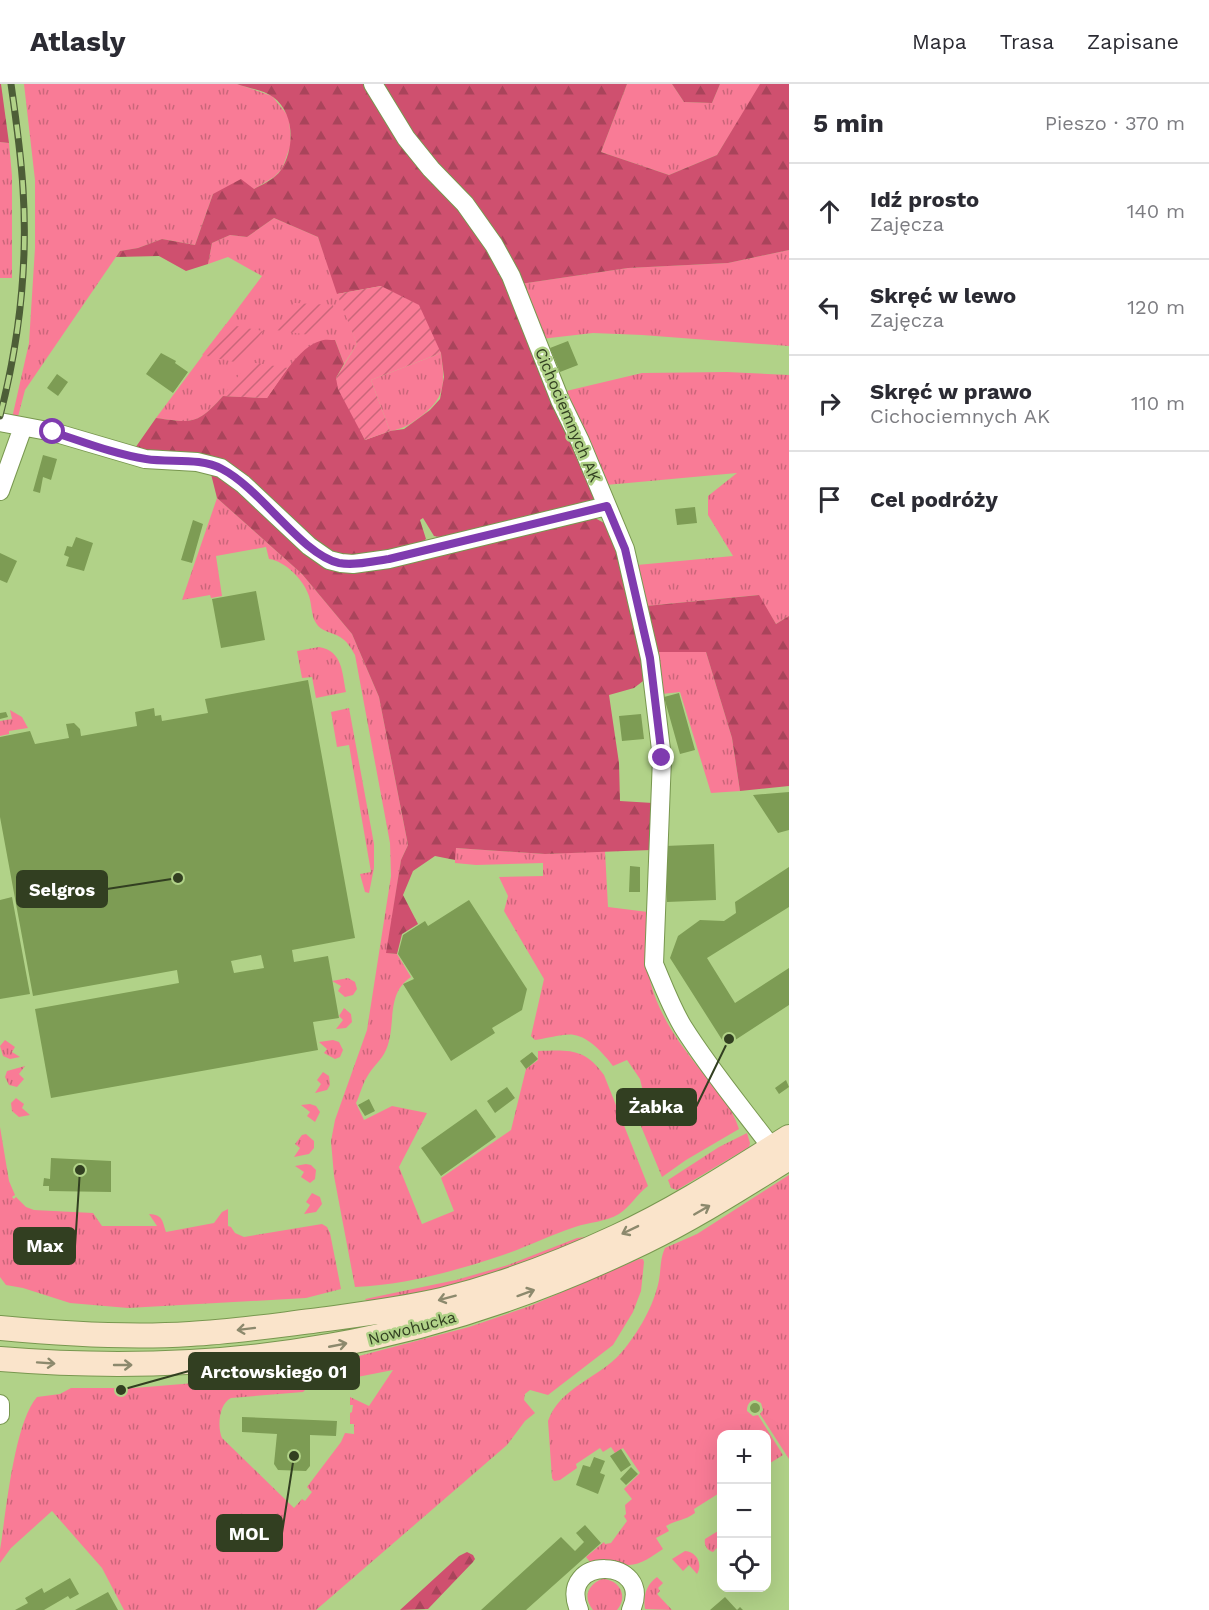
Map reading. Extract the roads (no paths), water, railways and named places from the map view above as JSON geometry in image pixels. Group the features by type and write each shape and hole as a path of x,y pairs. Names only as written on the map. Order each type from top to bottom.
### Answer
{"main road":[{"name":"Nowohucka","path":"0,1328 73,1334 189,1334 324,1319 441,1300 525,1274 614,1238 783,1147"},
{"name":"Nowohucka","path":"0,1359 117,1365 220,1361 323,1348 436,1323 528,1293 637,1246 710,1206 783,1147"}],"street":[{"name":"Cichociemnych AK","path":"372,84 406,138 431,169 465,204 511,276 560,400 580,441 625,549 650,658 662,758 654,964 666,995 706,1062 783,1147"},
{"path":"0,422 53,432 145,459 197,462 221,468 252,491 319,554 340,563 353,564 389,559 607,506"},
{"path":"0,491 23,427"},
{"path":"0,1404 0,1415"},
{"path":"563,1610 577,1601 579,1583 585,1575 603,1568 613,1569 628,1580 634,1597 633,1609"}],"railway":[{"path":"0,416 17,332 24,247 22,176 11,84"}],"place":[{"name":"Selgros","path":"178,878"},
{"name":"Żabka","path":"729,1039"},
{"name":"Max","path":"80,1170"},
{"name":"Arctowskiego 01","path":"121,1390"},
{"name":"MOL","path":"294,1456"}]}
